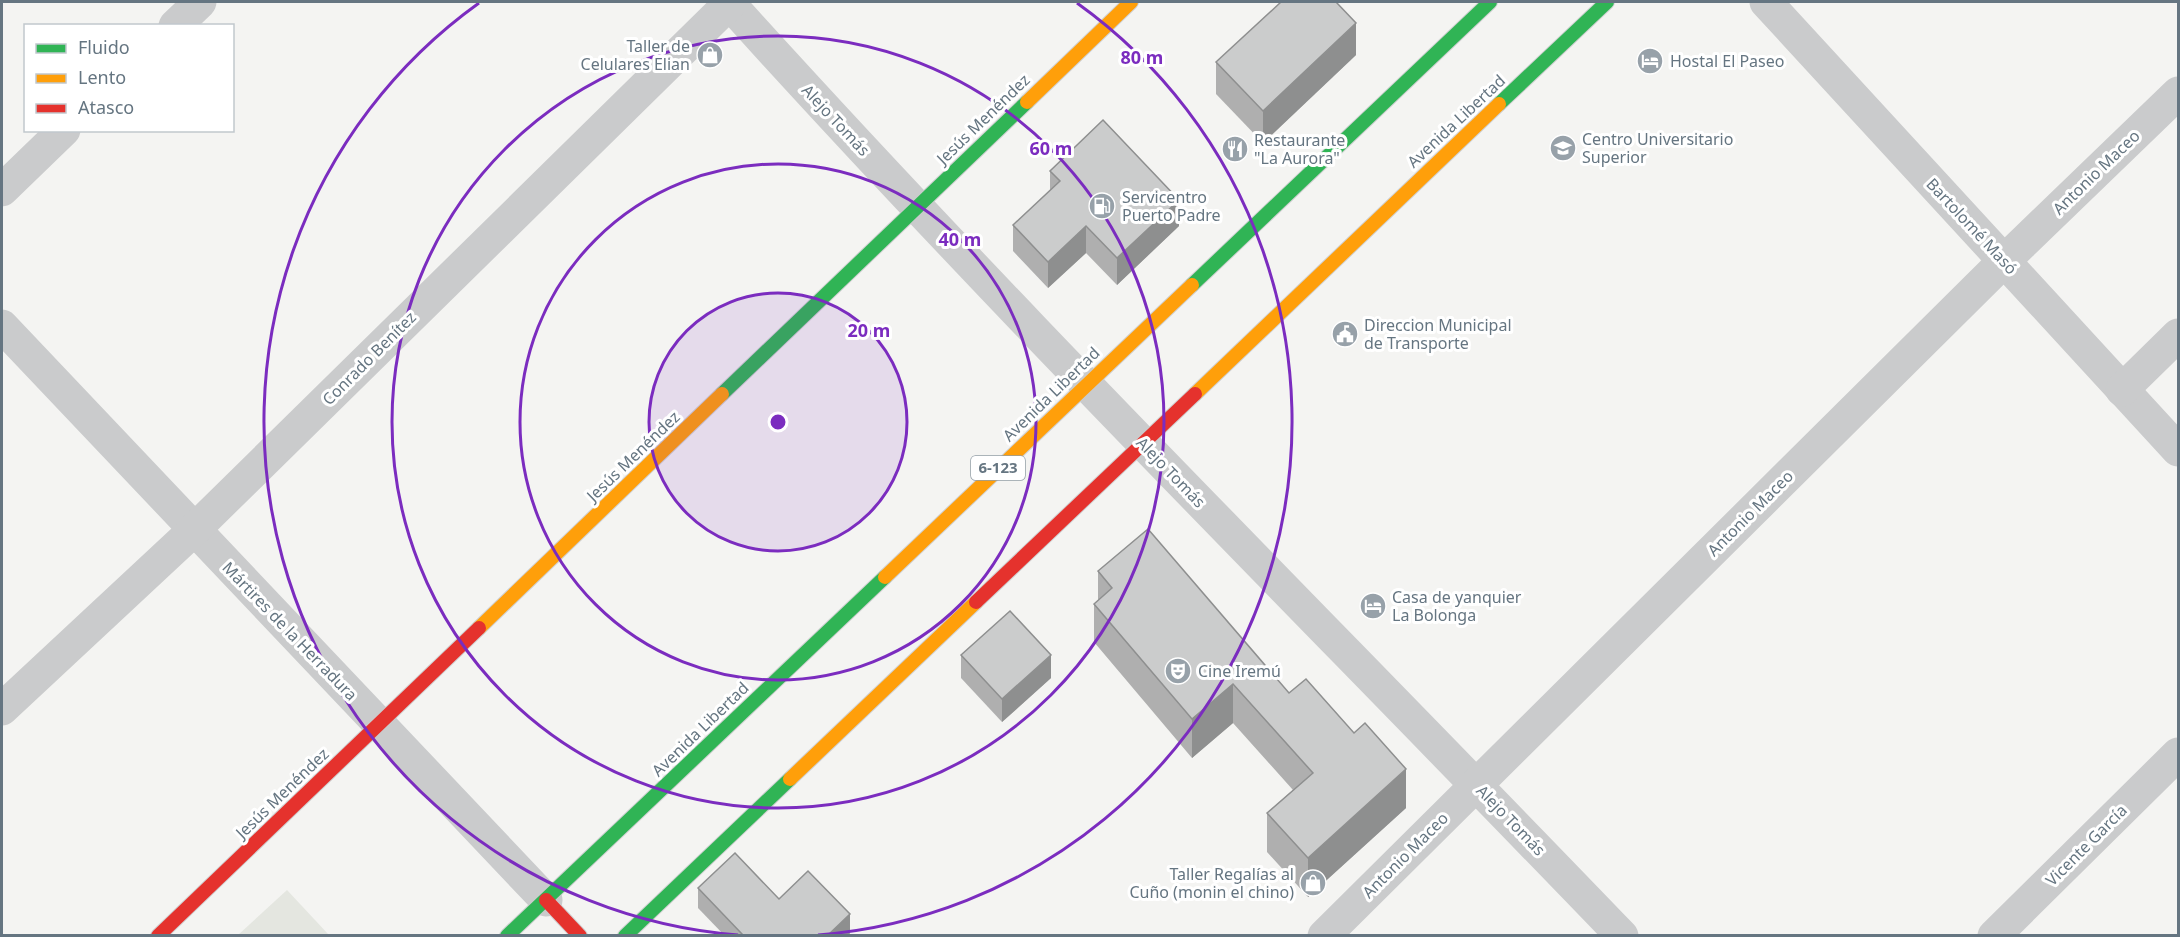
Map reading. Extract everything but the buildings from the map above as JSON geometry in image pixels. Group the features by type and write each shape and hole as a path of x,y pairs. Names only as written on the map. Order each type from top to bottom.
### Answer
{"main road":[{"name":"Jesús Menéndez","path":"158,936 1131,2"},
{"name":"Avenida Libertad","path":"507,936 1085,384 1490,2"},
{"name":"Avenida Libertad","path":"624,936 1141,442 1607,2"},
{"name":"Mártires de la Herradura","path":"546,900 580,936"}],"street":[{"path":"177,24 200,2"},
{"name":"Alejo Tomás","path":"729,2 916,206 1085,384 1622,936"},
{"name":"Conrado Benítez","path":"2,709 194,531 729,2"},
{"name":"Bartolomé Masó","path":"1766,2 2178,450"},
{"name":"Antonio Maceo","path":"1324,936 2004,261 2178,93"},
{"path":"2,190 62,132"},
{"name":"Mártires de la Herradura","path":"2,326 546,900"},
{"path":"2122,390 2178,335"},
{"name":"Vicente García","path":"1994,936 2178,754"}],"shaded area":[{"path":"287,890 329,935 238,935"}],"traffic: fast":[{"path":"1192,285 1490,2"},
{"path":"1499,104 1607,2"},
{"path":"722,394 1027,102"},
{"path":"507,936 885,577"},
{"path":"625,936 790,779"}],"traffic: slow":[{"path":"1027,102 1131,2"},
{"path":"1195,394 1499,104"},
{"path":"885,577 1192,285"},
{"path":"479,628 722,394"},
{"path":"790,779 976,602"}],"traffic: jam":[{"path":"976,602 1195,394"},
{"path":"158,936 479,628"},
{"path":"546,900 580,936"}],"place":[{"name":"Taller de Celulares Elian","path":"710,55"},
{"name":"Hostal El Paseo","path":"1650,61"},
{"name":"Centro Universitario Superior","path":"1563,148"},
{"name":"Restaurante \"La Aurora\"","path":"1235,149"},
{"name":"Servicentro Puerto Padre","path":"1102,206"},
{"name":"Direccion Municipal de Transporte","path":"1345,334"},
{"name":"Casa de yanquier La Bolonga","path":"1373,606"},
{"name":"Cine Iremú","path":"1178,671"},
{"name":"Taller Regalías al Cuño (monin el chino)","path":"1313,883"}]}
